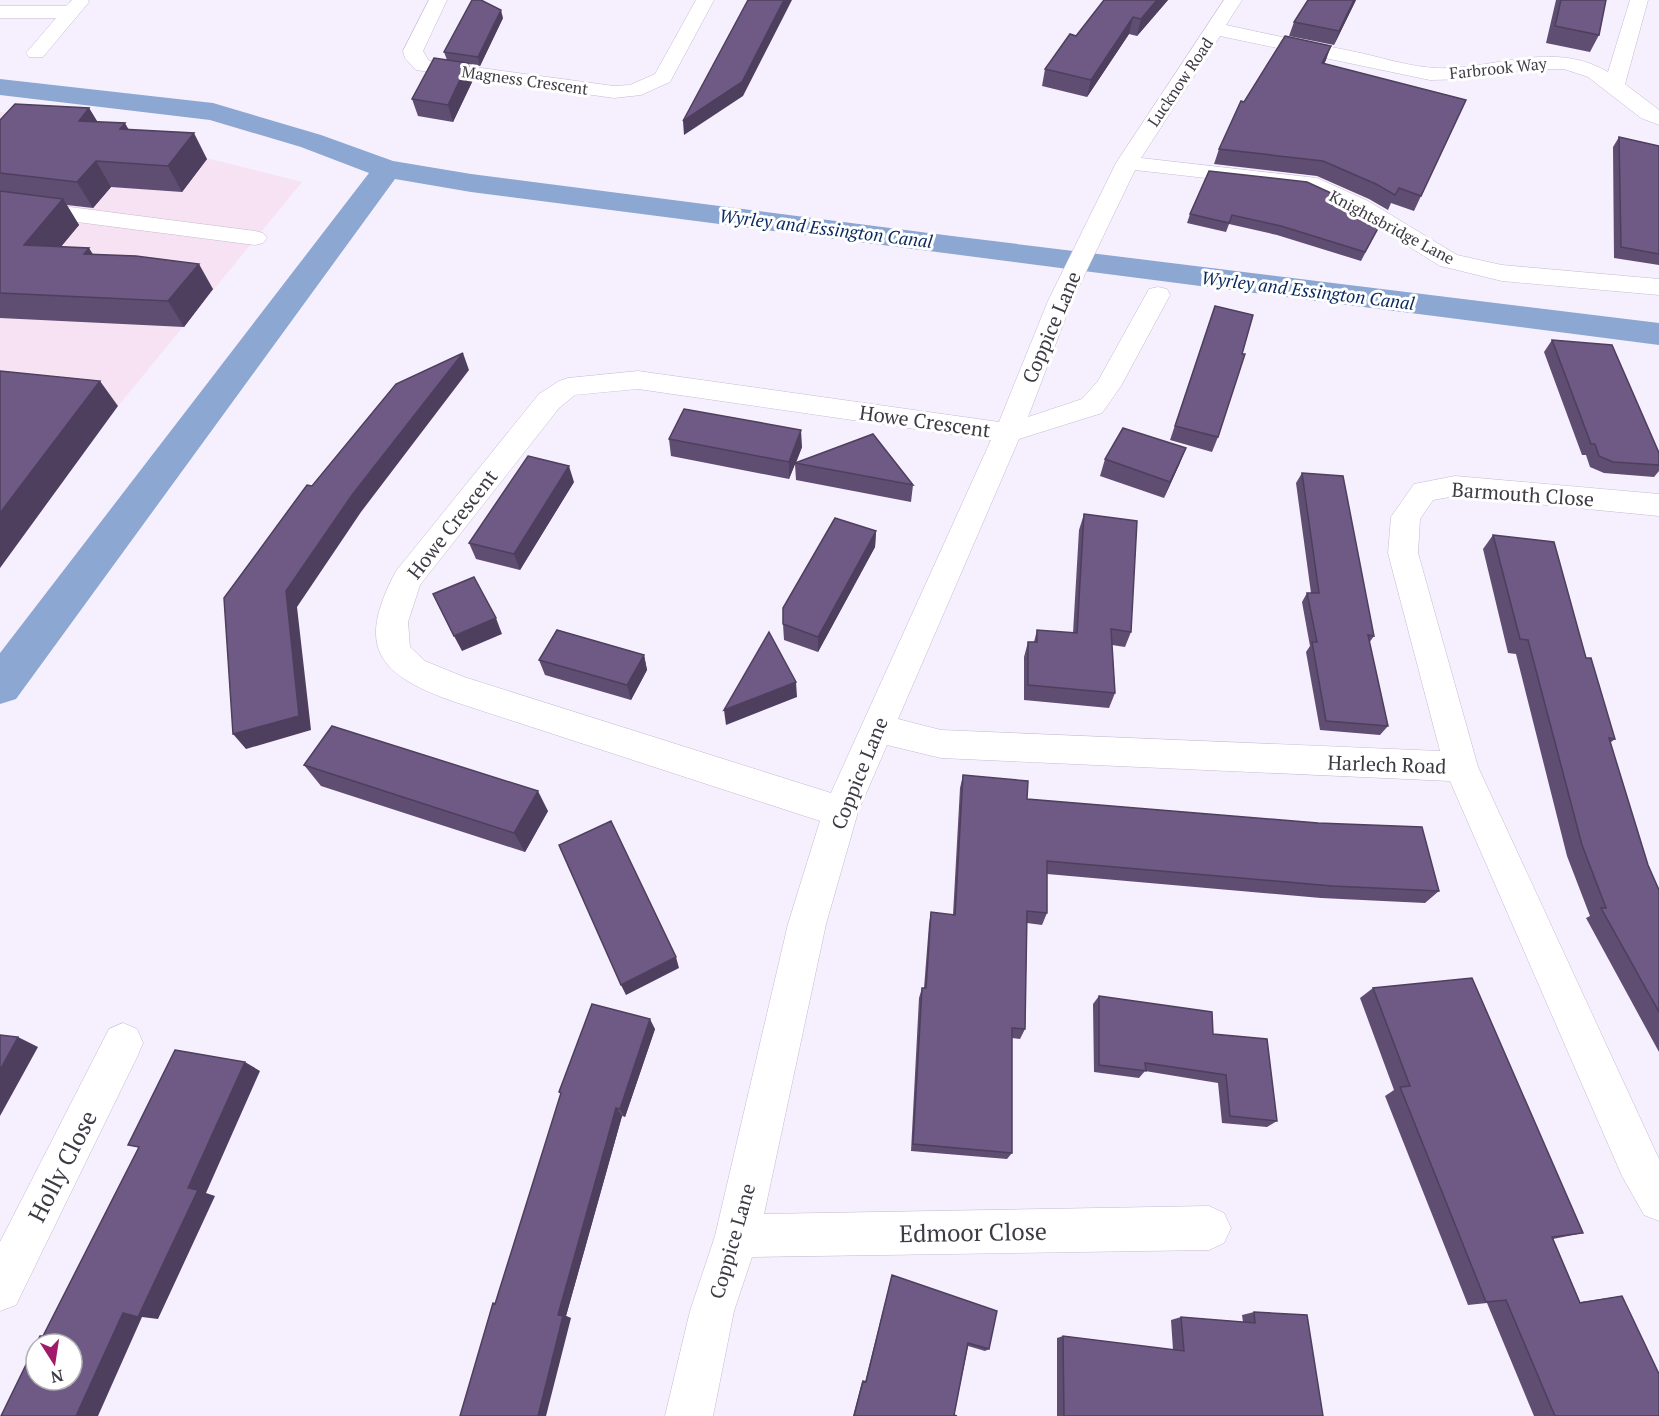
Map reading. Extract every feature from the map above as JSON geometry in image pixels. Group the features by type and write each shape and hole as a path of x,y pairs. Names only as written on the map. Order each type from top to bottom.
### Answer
{"street":[{"name":"Magness Crescent","path":"438,0 414,51 418,63 423,66 614,92 634,91 663,78 705,0"},
{"name":"Lucknow Road","path":"1126,163 1233,0"},
{"path":"1615,84 1638,0"},
{"path":"0,12 76,6"},
{"path":"36,53 76,6"},
{"name":"Farbrook Way","path":"1215,29 1432,74 1471,72 1529,62 1562,62 1584,68 1615,84 1637,107 1659,119"},
{"name":"Coppice Lane","path":"688,1416 712,1311 737,1236 807,924 840,812 1008,433 1060,301 1126,163"},
{"name":"Knightsbridge Lane","path":"1126,163 1309,183 1360,206 1449,261 1502,273 1659,287"},
{"path":"0,205 255,238"},
{"path":"1008,433 1092,406 1108,386 1158,295"},
{"name":"Howe Crescent","path":"840,812 455,688 405,664 391,641 393,611 407,579 549,401 568,387 638,380 1008,433"},
{"name":"Barmouth Close","path":"1461,767 1403,553 1406,517 1424,491 1455,486 1659,506"},
{"name":"Harlech Road","path":"876,728 941,744 1461,767 1637,1161 1659,1200"},
{"name":"Holly Close","path":"0,1289 123,1043"},
{"name":"Edmoor Close","path":"737,1236 1209,1228"}],"shaded area":[{"path":"0,112 37,116 302,182 118,406 0,568"}],"building":[{"path":"472,0 481,0 501,10 478,57 444,52"},
{"path":"748,0 784,0 742,82 683,121"},
{"path":"1104,0 1157,0 1141,19 1133,17 1091,80 1045,69 1070,34 1076,36"},
{"path":"1308,0 1354,0 1339,31 1294,22"},
{"path":"1561,0 1606,0 1599,35 1555,26"},
{"path":"1285,36 1331,46 1322,63 1466,100 1421,196 1399,188 1395,195 1376,184 1323,161 1219,149 1241,101 1244,102"},
{"path":"434,58 468,63 448,105 412,99"},
{"path":"15,104 89,108 79,121 125,123 120,129 194,133 168,166 96,161 77,182 0,173 0,120"},
{"path":"1619,137 1659,146 1659,254 1621,247"},
{"path":"1209,171 1307,182 1355,204 1382,221 1365,252 1281,226 1232,215 1229,223 1190,214"},
{"path":"0,191 63,199 24,245 89,248 84,254 136,256 199,264 168,301 0,293"},
{"path":"1215,306 1253,315 1242,354 1245,354 1218,437 1175,426"},
{"path":"1552,340 1612,345 1659,453 1659,465 1613,462 1599,456 1595,444 1591,444"},
{"path":"463,353 352,495 286,591 299,716 233,734 224,598 307,485 312,486 396,384"},
{"path":"0,371 100,381 0,513"},
{"path":"684,409 801,430 789,462 669,439"},
{"path":"1123,428 1186,448 1170,482 1105,459"},
{"path":"873,434 913,485 795,463"},
{"path":"528,456 569,466 514,554 469,543"},
{"path":"1302,473 1343,476 1374,636 1368,635 1388,726 1326,721 1312,642 1317,642 1307,593 1319,593"},
{"path":"1084,514 1137,521 1131,632 1111,629 1115,693 1028,685 1028,642 1037,642 1037,630 1077,633"},
{"path":"835,518 876,531 818,637 783,624 783,608"},
{"path":"1493,535 1554,542 1586,658 1591,658 1615,739 1609,738 1648,865 1659,890 1659,1012 1601,908 1606,908 1582,845 1528,640 1520,639"},
{"path":"474,577 496,618 454,636 433,594"},
{"path":"557,630 644,655 627,685 539,660"},
{"path":"769,632 796,682 724,710"},
{"path":"332,726 538,791 514,833 304,765"},
{"path":"963,775 1028,781 1027,799 1318,823 1422,827 1439,891 1332,886 1047,861 1047,913 1027,911 1025,1029 1012,1028 1012,1153 913,1144 922,988 926,988 931,912 955,915"},
{"path":"611,821 676,957 621,985 559,845"},
{"path":"1472,978 1583,1233 1552,1237 1580,1303 1622,1296 1659,1374 1659,1416 1555,1416 1506,1300 1486,1302 1400,1087 1410,1086 1373,988"},
{"path":"1099,996 1212,1012 1213,1034 1267,1039 1277,1121 1230,1116 1226,1075 1145,1063 1146,1071 1099,1065"},
{"path":"592,1004 650,1019 620,1109 616,1108 558,1315 563,1316 538,1416 460,1416 493,1303 495,1304 561,1093 559,1092"},
{"path":"0,1035 18,1037 0,1070"},
{"path":"175,1050 245,1062 188,1188 198,1190 138,1317 123,1313 76,1416 1,1416 24,1369 24,1392 84,1392 84,1332 45,1332 139,1147 128,1145"},
{"path":"892,1275 997,1311 989,1349 968,1343 954,1415 957,1416 854,1416 863,1381 866,1382"},
{"path":"1254,1312 1307,1315 1323,1416 1064,1416 1063,1336 1184,1351 1181,1317 1255,1323"}],"waterway":[{"name":"Wyrley and Essington Canal","path":"0,87 213,112 311,141 387,169"},
{"path":"0,686 387,169"},
{"name":"Wyrley and Essington Canal","path":"387,169 471,183 952,246 1659,334"}]}
